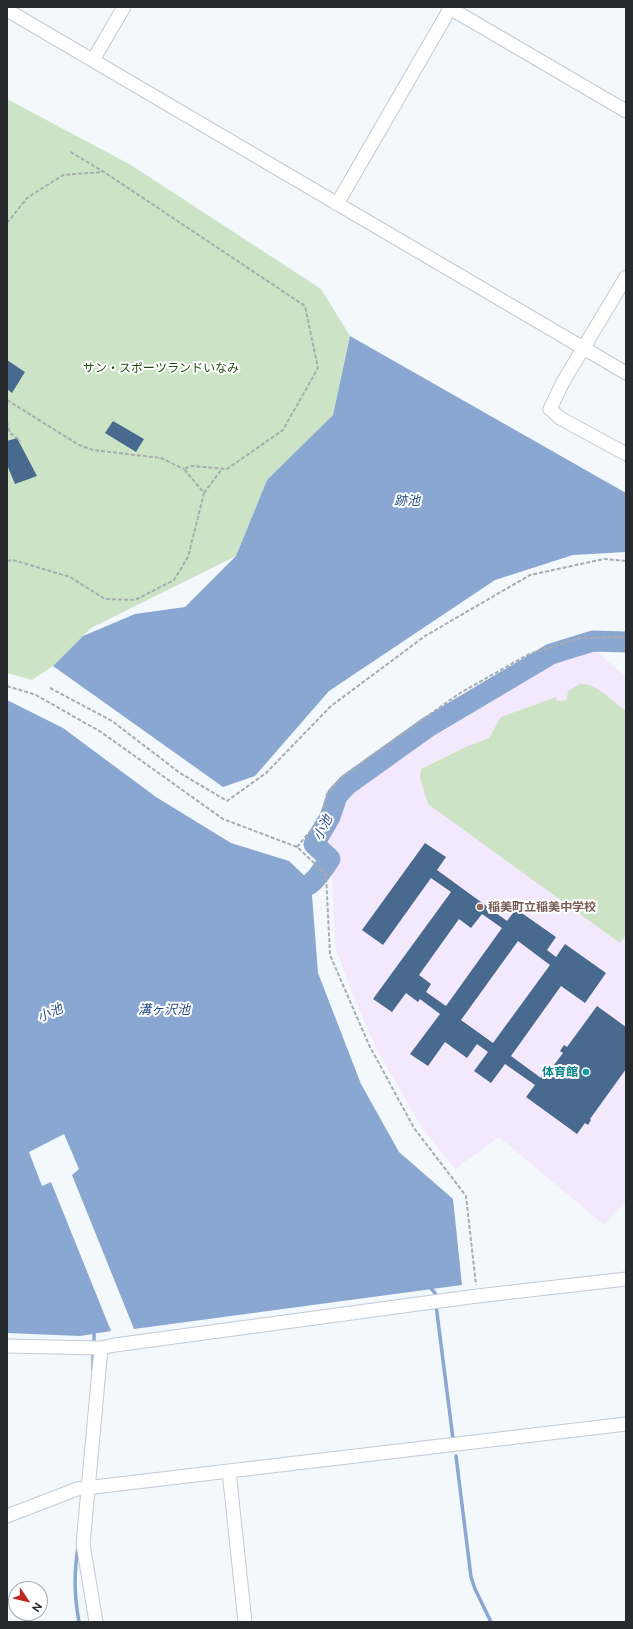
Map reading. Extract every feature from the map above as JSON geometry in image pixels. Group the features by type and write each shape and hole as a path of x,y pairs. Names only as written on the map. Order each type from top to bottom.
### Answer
{"street":[{"path":"93,60 124,7"},
{"path":"337,204 450,7 626,110"},
{"path":"7,10 626,373"},
{"path":"626,277 563,382 550,409 560,418 626,454"},
{"path":"7,1346 101,1348 477,1296 626,1279"},
{"path":"96,1622 83,1544 101,1348"},
{"path":"7,1516 77,1489 626,1424"},
{"path":"229,1471 245,1622"}],"path":[{"path":"69,151 104,172 305,306 318,368 283,430 227,469 191,466 184,469"},
{"path":"7,223 27,198 63,176 104,172"},
{"path":"7,400 72,441 93,450 161,458 184,469 204,493"},
{"path":"7,422 10,433 20,441"},
{"path":"7,561 13,560 70,577 106,599 135,600 174,580 188,557 204,493 222,469"},
{"path":"50,688 112,721 180,773 228,801 266,773 331,706 425,636 530,575 604,559 626,561"},
{"path":"297,847 321,818 327,794 342,776 460,693 529,654 580,638 602,636 626,638"},
{"path":"7,686 36,695 101,732 223,819 297,847 326,874 330,955 369,1045 414,1128 466,1196 477,1296"}],"shaded area":[{"name":"稲美町立稲美中学校","path":"595,650 626,677 626,1201 604,1225 499,1137 455,1169 422,1128 377,1050 354,998 335,946 332,868 340,860 324,842 349,791 437,726 539,668"}],"green space":[{"name":"サン・スポーツランドいなみ","path":"7,99 131,165 321,289 350,336 333,415 267,480 236,556 91,628 53,666 32,680 7,673"},
{"path":"580,684 599,690 626,711 626,935 620,943 428,804 420,778 421,769 466,747 489,738 501,717 556,697 557,701 567,700 568,691"}],"water":[{"name":"跡池","path":"350,336 626,493 626,552 573,555 495,580 329,691 255,776 223,787 53,666 83,636 135,614 185,607 236,556 267,480 333,415"},
{"name":"溝ヶ沢池","path":"7,700 63,728 156,797 231,843 289,861 311,882 318,973 361,1084 399,1152 453,1199 462,1285 134,1329 72,1175 79,1169 64,1134 29,1152 42,1186 51,1182 111,1331 80,1336 7,1333"}],"building":[{"path":"7,360 25,372 12,393 7,389"},
{"path":"113,421 144,439 136,452 105,433"},
{"path":"17,438 37,476 15,484 7,465 7,441"},
{"path":"425,843 446,857 437,870 507,921 516,909 556,937 547,950 556,957 565,944 606,973 585,1003 561,986 511,1056 541,1078 542,1075 545,1077 563,1053 560,1051 564,1045 567,1047 597,1006 626,1027 626,1069 590,1119 591,1120 588,1125 585,1123 577,1134 526,1097 535,1085 505,1064 491,1083 474,1071 488,1052 477,1044 467,1058 445,1042 428,1066 410,1054 440,1014 420,999 418,1002 406,993 392,1012 373,999 451,892 431,878 383,945 362,930","holes":["482,914 502,928 446,1006 426,992 431,984 419,975 459,919 471,928","518,941 550,965 493,1043 461,1020"]}],"waterway":[{"name":"小池","path":"284,889 301,888 307,886 317,878 330,859 314,844 330,817 337,796 347,785 428,727 551,654 593,641 626,642"},
{"path":"428,1285 435,1293 436,1299"},
{"path":"436,1305 453,1439"},
{"path":"93,1331 94,1344"},
{"path":"93,1351 93,1370"},
{"path":"456,1456 471,1577 475,1589 491,1622"},
{"path":"78,1546 75,1584 79,1622"}],"place":[{"name":"稲美町立稲美中学校","path":"480,907"},
{"name":"体育館","path":"586,1072"}]}
